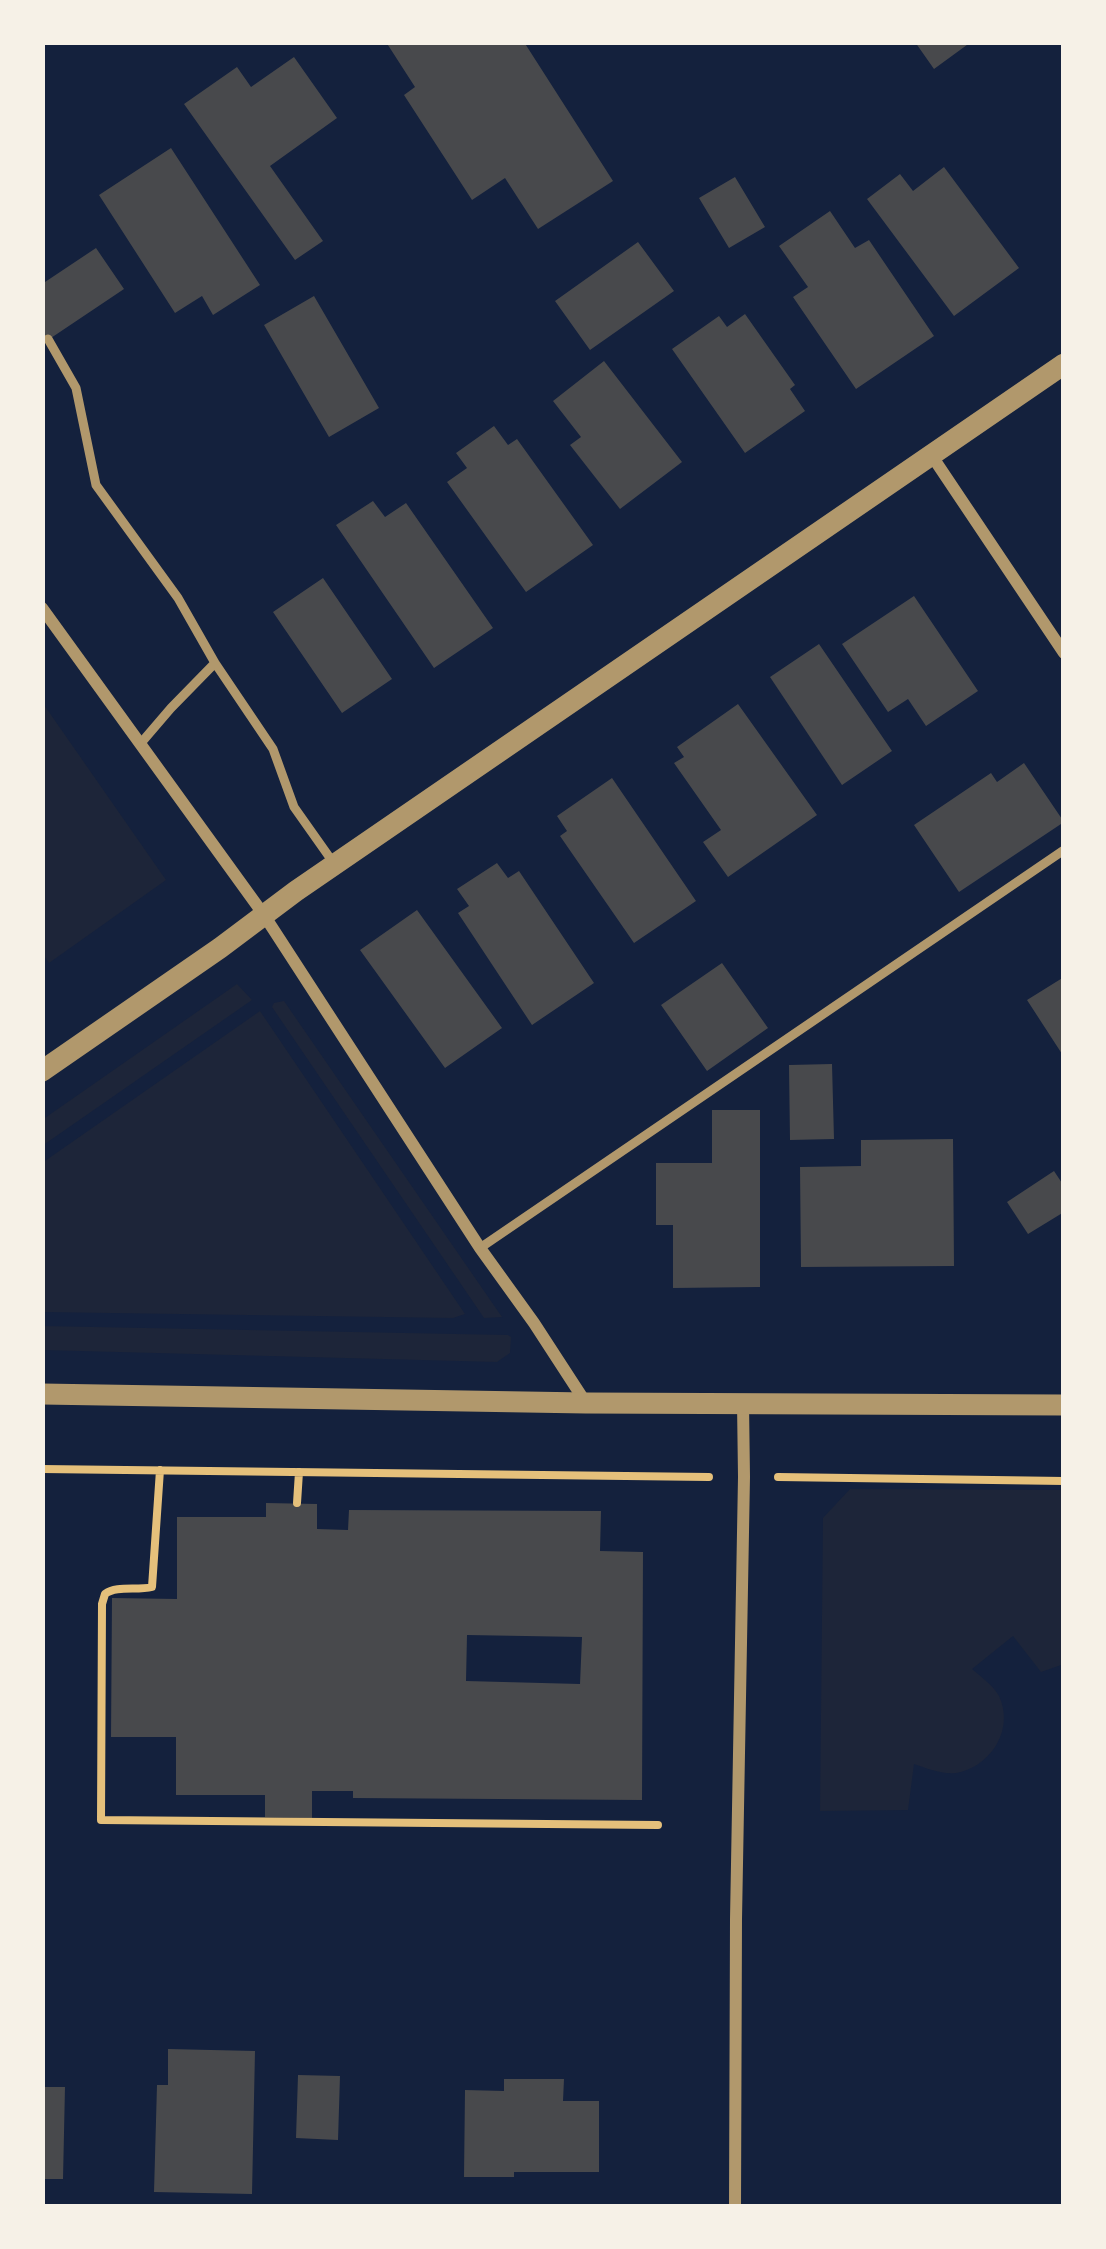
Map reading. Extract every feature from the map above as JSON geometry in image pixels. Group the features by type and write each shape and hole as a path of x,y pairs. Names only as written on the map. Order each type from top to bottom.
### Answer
{"street":[{"path":"42,1071 1064,364"},
{"path":"932,456 1064,653"},
{"path":"42,608 264,915 586,1403"},
{"path":"42,1394 1064,1405"},
{"path":"735,2207 742,1403"}],"lane":[{"path":"48,340 76,388 96,485 178,598 273,749 294,807 335,865"},
{"path":"141,743 215,663"},
{"path":"481,1248 1064,850"}],"path":[{"path":"42,1469 1064,1481"},
{"path":"160,1470 152,1587 111,1589 102,1604 101,1820 658,1825"},
{"path":"297,1504 299,1472"}],"shaded area":[{"path":"42,702 166,880 49,963 42,953"},
{"path":"237,984 252,1000 42,1146 42,1120"},
{"path":"284,1001 503,1317 484,1318 272,1007"},
{"path":"260,1011 465,1314 453,1318 42,1312 42,1163"},
{"path":"42,1326 511,1337 510,1353 497,1362 42,1350"},
{"path":"850,1489 1064,1490 1064,1664 1041,1672 1013,1636 972,1669 999,1696 1004,1720 998,1743 983,1761 961,1772 943,1773 914,1764 908,1810 820,1811 823,1518"}],"building":[{"path":"386,42 524,42 613,181 538,229 505,178 472,200 404,95 415,87"},
{"path":"915,42 971,42 934,69"},
{"path":"294,57 337,118 270,166 323,241 295,260 184,104 237,67 251,87"},
{"path":"171,148 260,285 213,315 202,296 175,313 99,195"},
{"path":"944,167 1019,268 954,316 867,199 900,174 913,191"},
{"path":"735,177 765,227 729,248 699,198"},
{"path":"830,211 855,248 869,240 934,336 856,389 793,297 808,287 779,246"},
{"path":"638,242 674,291 590,350 555,301"},
{"path":"96,248 124,289 42,344 42,284"},
{"path":"314,296 379,408 329,437 264,325"},
{"path":"745,314 795,385 790,389 805,411 745,453 672,349 719,316 727,327"},
{"path":"604,361 682,462 620,509 570,445 581,437 553,401"},
{"path":"494,426 508,445 517,439 593,545 526,592 447,482 467,468 456,453"},
{"path":"373,501 385,517 406,503 493,628 434,668 336,525"},
{"path":"323,578 392,679 342,713 273,612"},
{"path":"914,596 978,691 926,726 908,699 888,712 842,644"},
{"path":"819,644 892,751 842,785 770,677"},
{"path":"738,704 817,815 728,877 703,842 721,830 674,763 684,757 677,747"},
{"path":"1024,763 1064,822 959,892 914,825 991,773 997,782"},
{"path":"612,778 696,901 634,943 560,836 567,831 557,816"},
{"path":"497,863 508,878 519,871 594,983 532,1025 458,913 469,906 457,889"},
{"path":"417,910 502,1028 445,1068 360,950"},
{"path":"722,963 768,1028 707,1071 661,1005"},
{"path":"1064,977 1064,1057 1027,1000"},
{"path":"832,1064 834,1139 790,1140 789,1065"},
{"path":"712,1110 760,1110 760,1287 673,1288 673,1225 656,1225 656,1163 712,1163"},
{"path":"953,1139 954,1266 801,1267 800,1167 861,1166 861,1140"},
{"path":"1054,1171 1064,1186 1064,1212 1028,1234 1007,1202"},
{"path":"266,1503 317,1504 317,1529 348,1530 349,1510 601,1511 600,1551 643,1552 642,1800 353,1798 353,1791 312,1791 312,1818 265,1817 265,1795 176,1795 176,1737 111,1737 112,1598 177,1599 177,1517 266,1517","holes":["467,1635 582,1637 580,1684 466,1681"]},
{"path":"168,2049 255,2051 252,2194 154,2192 157,2085 168,2085"},
{"path":"298,2075 340,2076 338,2140 296,2138"},
{"path":"504,2079 564,2079 563,2101 599,2101 599,2172 464,2177 465,2090 504,2091"},
{"path":"42,2087 65,2087 63,2179 42,2179"}]}
